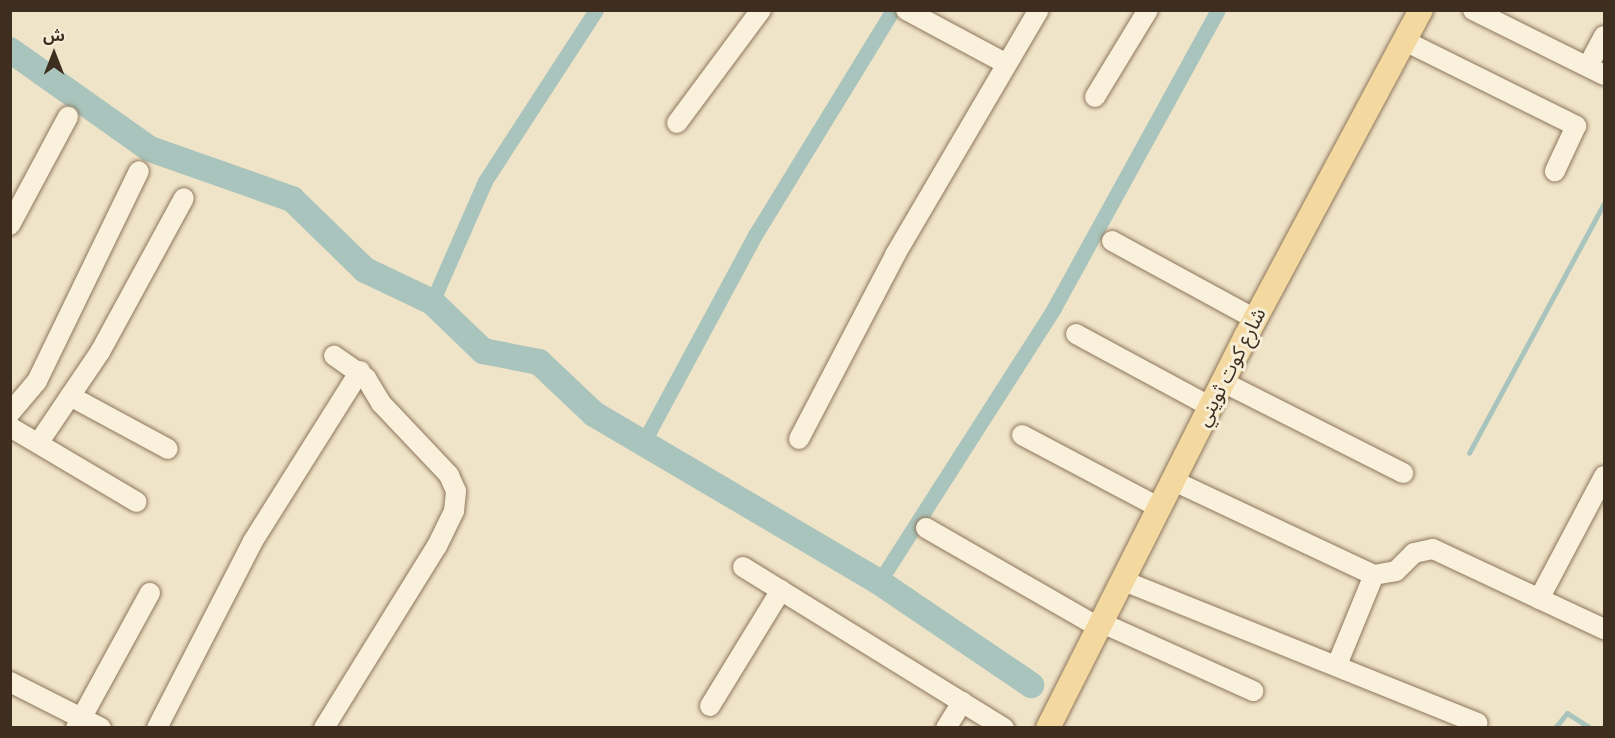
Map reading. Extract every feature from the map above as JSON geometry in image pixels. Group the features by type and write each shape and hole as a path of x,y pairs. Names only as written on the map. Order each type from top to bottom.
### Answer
{"main road":[{"name":"شارع كوت ثويني","path":"1048,728 1223,382 1407,42 1421,10"}],"street":[{"path":"677,123 761,10"},
{"path":"906,10 1005,63"},
{"path":"799,439 1005,63 1039,10"},
{"path":"1095,97 1148,10"},
{"path":"1473,10 1596,70 1605,36"},
{"path":"1407,42 1576,126 1555,171"},
{"path":"10,225 68,117"},
{"path":"10,413 37,381 139,171"},
{"path":"39,442 70,396 184,198"},
{"path":"1112,241 1256,319"},
{"path":"1076,334 1211,407"},
{"path":"324,728 454,511 449,475 360,371 334,356"},
{"path":"157,728 253,541 360,371"},
{"path":"1223,382 1403,473"},
{"path":"70,396 168,449"},
{"path":"10,427 39,442 137,502"},
{"path":"1022,435 1160,508"},
{"path":"1539,599 1605,476"},
{"path":"1174,481 1374,575 1396,570 1414,553 1432,549 1605,629"},
{"path":"926,528 1101,626 1253,691"},
{"path":"743,567 1004,728"},
{"path":"1337,665 1374,575"},
{"path":"1124,581 1478,723"},
{"path":"710,706 781,591"},
{"path":"78,723 150,593"},
{"path":"10,682 78,723 101,728"},
{"path":"946,728 962,702"}],"waterway":[{"path":"432,302 485,181 596,10"},
{"path":"643,443 755,235 893,10"},
{"path":"879,582 1054,308 1218,10"},
{"path":"10,50 150,149 292,199 365,270 432,302 483,351 539,362 594,414 879,582 1031,685"},
{"path":"1469,453 1604,203"},
{"path":"1555,728 1567,713 1591,728"}]}
